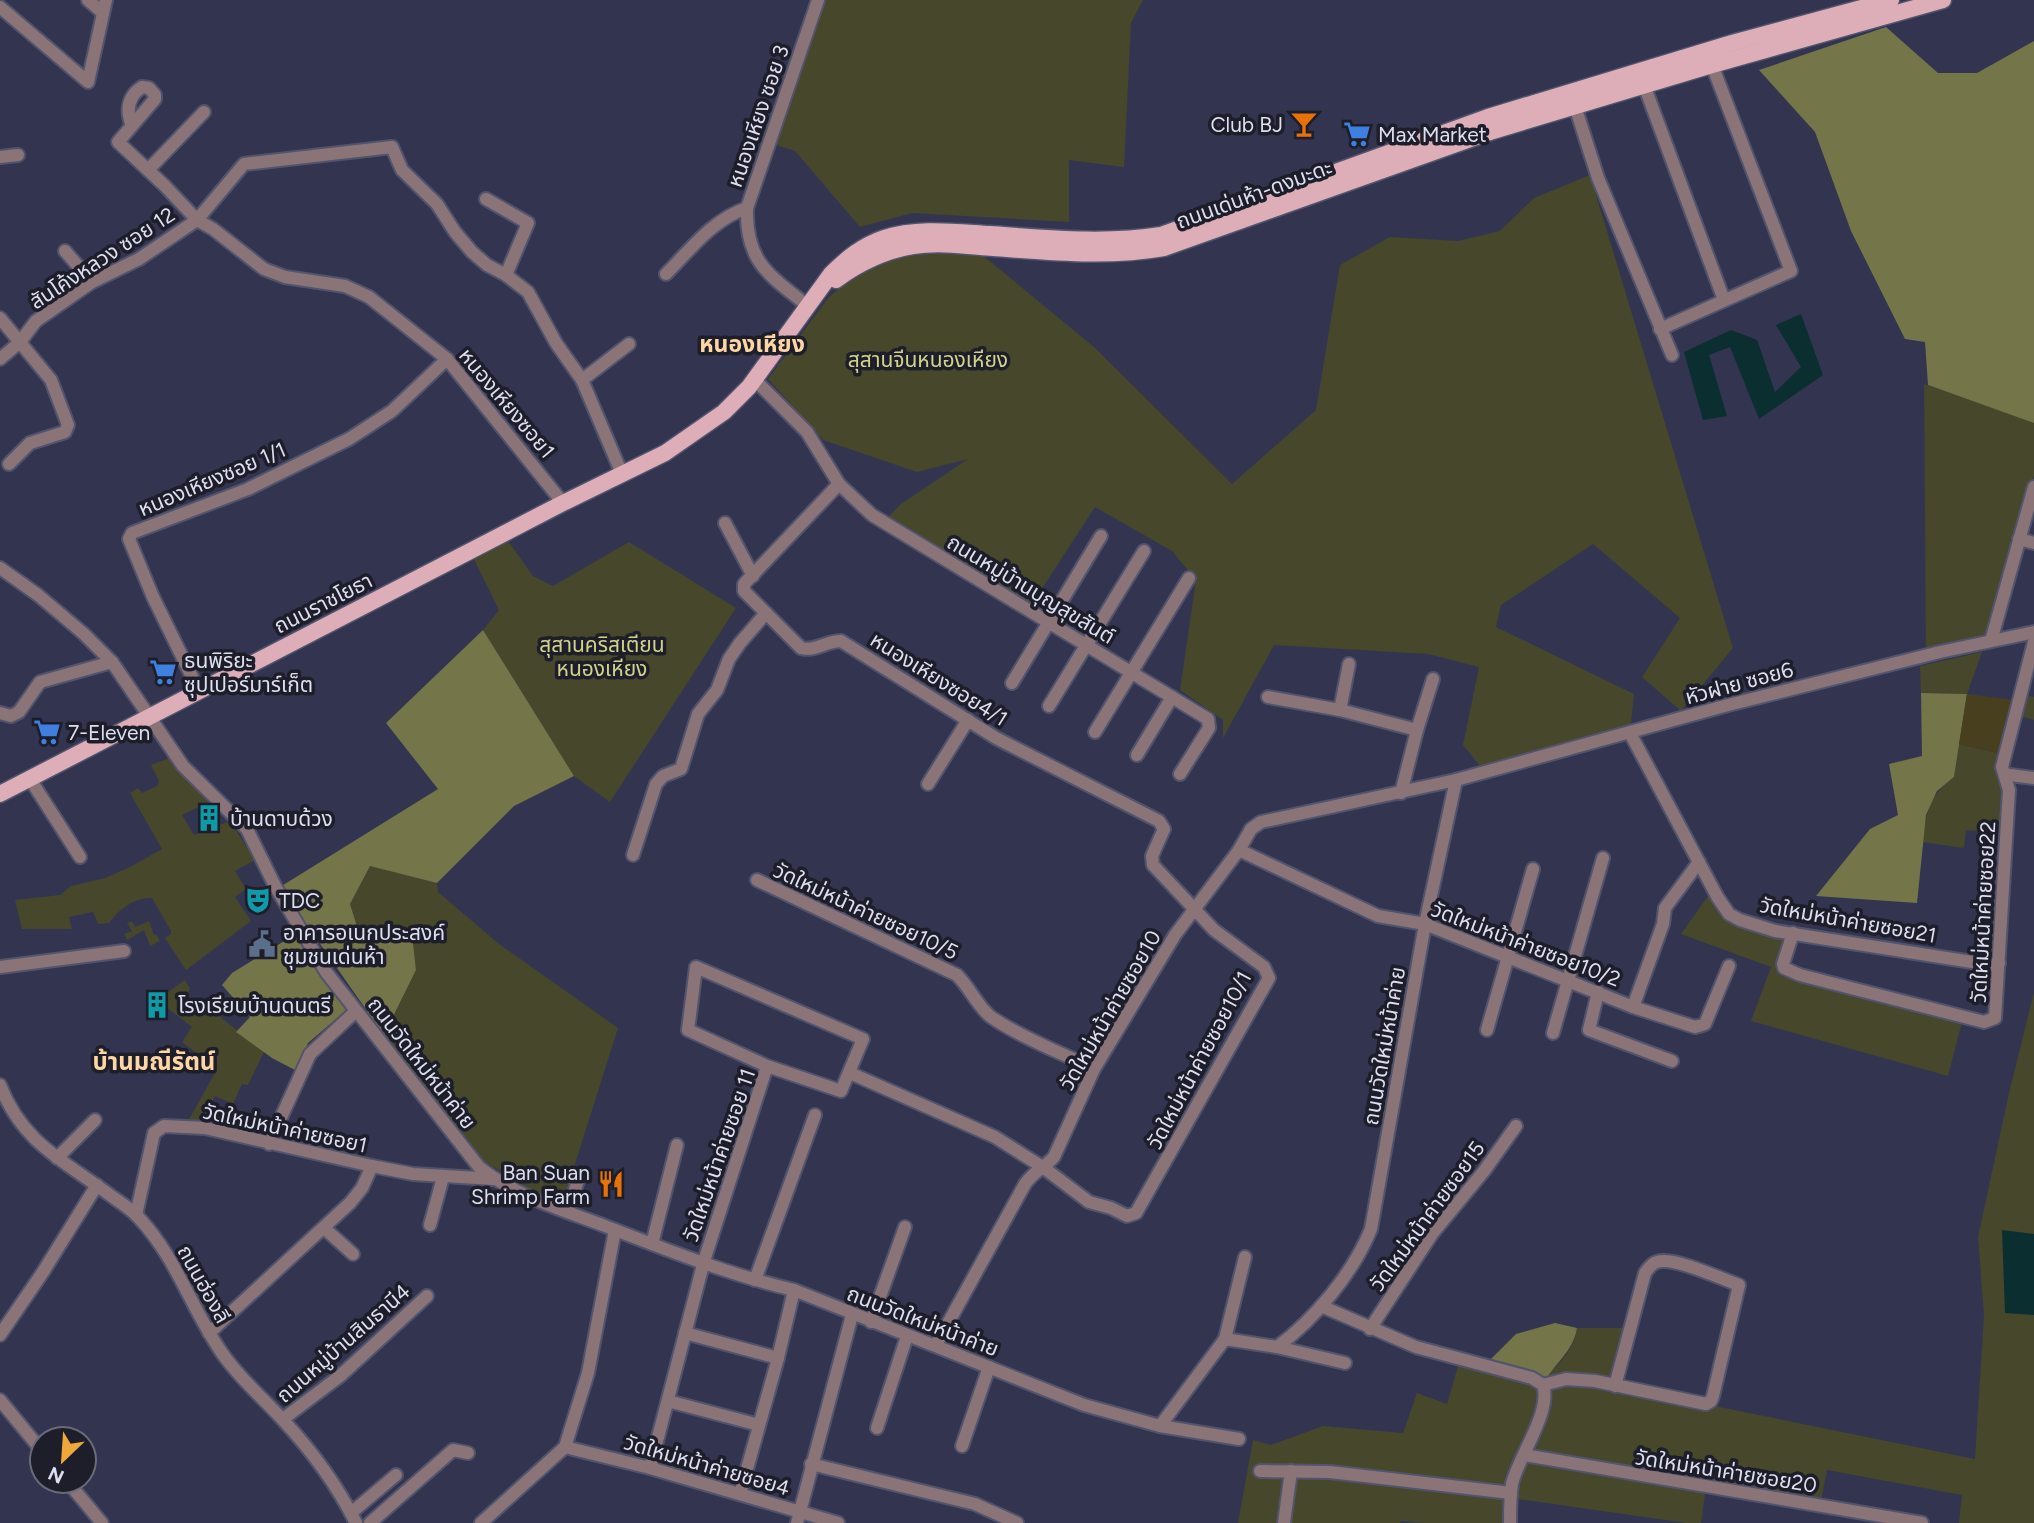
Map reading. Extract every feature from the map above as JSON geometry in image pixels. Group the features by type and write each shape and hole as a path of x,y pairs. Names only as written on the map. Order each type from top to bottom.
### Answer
{"main road":[{"name":"ถนนเด่นห้า-ดงมะดะ","path":"932,238 1088,254 1134,253 1164,248 1493,131 1575,106 1732,43 1891,0"},
{"name":"ถนนเด่นห้า-ดงมะดะ","path":"592,489 665,453 724,412 755,380 831,274 862,248 884,238 1088,240 1132,239 1161,234 1488,117 1712,65 1943,0"},
{"name":"ถนนราชโยธา","path":"0,794 592,489"}],"street":[{"path":"0,6 88,82 105,6 88,0"},
{"name":"หนองเหียง ซอย 3","path":"813,300 766,273 758,262 746,228 747,208 818,0"},
{"path":"1660,329 1791,271 1712,65"},
{"path":"1634,83 1724,300"},
{"path":"1575,106 1598,178 1672,355"},
{"path":"148,170 204,112"},
{"name":"หนองเหียงซอย1","path":"132,126 118,142 197,220 213,229 264,269 285,277 345,286 369,297 447,359 562,503"},
{"name":"สันโค้งหลวง ซอย 12","path":"0,359 20,342 36,321 92,282 139,259 197,220 244,164 392,147 402,170 437,204 472,252 487,265 506,275"},
{"path":"0,157 18,155"},
{"path":"486,199 528,223 506,275 528,292 556,343 582,380 622,474"},
{"path":"666,274 715,225 730,214 747,208"},
{"path":"65,251 92,282"},
{"path":"0,318 51,380 68,425 65,432 30,443 9,464"},
{"path":"582,380 629,344"},
{"name":"หนองเหียงซอย 1/1","path":"199,691 128,539 132,533 247,489 349,439 392,411 447,359"},
{"name":"ถนนหมู่บ้านบุญสุขสันต์","path":"755,380 807,432 839,484 872,515 1208,719 1209,728 1180,774"},
{"path":"725,523 753,576 839,484"},
{"path":"1991,641 2034,487"},
{"path":"1012,683 1101,536"},
{"path":"2019,539 2034,543"},
{"path":"1049,706 1144,551"},
{"name":"ถนนวัดใหม่หน้าค่าย","path":"0,568 38,594 112,662 183,766 247,829 275,886 326,972 479,1167 494,1179 568,1212 755,1280 794,1290 1084,1405 1160,1426 1239,1439"},
{"name":"หนองเหียงซอย4/1","path":"753,576 744,584 744,591 802,648 810,650 831,641 841,641 996,738 1159,821 1164,829 1152,856 1153,865 1194,909"},
{"path":"1095,732 1189,578"},
{"path":"633,855 656,784 663,776 681,769 698,714 718,690 729,659 766,613"},
{"name":"หัวฝาย ซอย6","path":"1239,850 1251,829 1261,822 1456,780 1728,705 2034,632"},
{"name":"วัดใหม่หน้าค่ายซอย22","path":"1793,933 1784,968 1800,975 1984,1022 1991,1021 1996,1014 2009,790 2002,767 2034,642"},
{"path":"0,713 11,716 19,712 40,682 112,662"},
{"path":"1340,710 1349,664"},
{"path":"1401,793 1433,679"},
{"path":"1137,755 1172,697"},
{"path":"1268,697 1340,710 1417,730"},
{"path":"928,784 968,720"},
{"name":"วัดใหม่หน้าค่ายซอย21","path":"1630,733 1729,914 1740,920 1793,933 1991,965 1999,963"},
{"path":"2006,777 2010,775 2034,778"},
{"path":"30,779 80,857"},
{"name":"ถนนวัดใหม่หน้าค่าย","path":"1277,1347 1321,1306 1363,1249 1371,1229 1424,924 1456,780"},
{"name":"วัดใหม่หน้าค่ายซอย10","path":"936,1345 1025,1184 1034,1171 1044,1168 1054,1157 1094,1069 1175,935 1239,850"},
{"name":"วัดใหม่หน้าค่ายซอย10/2","path":"1239,850 1378,916 1424,924 1633,1007 1695,1027 1704,1024 1729,966"},
{"path":"1553,1033 1603,858"},
{"path":"1633,1007 1663,924 1665,908 1699,862"},
{"path":"1487,1030 1533,869"},
{"name":"วัดใหม่หน้าค่ายซอย10/5","path":"757,880 957,975 970,987 976,1001 990,1016 1094,1069"},
{"name":"วัดใหม่หน้าค่ายซอย10/1","path":"1044,1168 1089,1202 1127,1216 1136,1213 1269,978 1264,967 1214,930 1194,909"},
{"path":"0,967 124,951"},
{"path":"767,1066 688,1030 696,967 863,1039 850,1073 995,1137 1044,1168"},
{"path":"1598,992 1589,1030 1672,1061"},
{"path":"270,1144 310,1054 356,1011"},
{"name":"วัดใหม่หน้าค่ายซอย 11","path":"650,1468 704,1261 767,1066 841,1091 850,1073"},
{"name":"ถนนฮ่องลี","path":"0,1086 3,1101 23,1129 57,1158 136,1215 161,1245 209,1334 234,1368 312,1452 354,1518"},
{"path":"755,1280 815,1115"},
{"path":"57,1158 95,1120"},
{"name":"วัดใหม่หน้าค่ายซอย1","path":"136,1215 154,1133 164,1126 205,1128 372,1166 443,1177 494,1179"},
{"name":"วัดใหม่หน้าค่ายซอย15","path":"1370,1329 1432,1234 1484,1171 1516,1126"},
{"path":"652,1244 677,1145"},
{"path":"209,1334 324,1228 362,1188 372,1166"},
{"path":"430,1225 443,1177"},
{"path":"568,1212 578,1180"},
{"path":"0,1335 97,1185"},
{"path":"871,1322 905,1227"},
{"path":"324,1228 353,1254"},
{"path":"481,1523 565,1447 589,1373 615,1230"},
{"path":"1160,1426 1225,1339 1245,1257"},
{"path":"1321,1306 1416,1347 1532,1378 1543,1385 1566,1379 1615,1385 1706,1405 1711,1401 1739,1285 1664,1260 1651,1264 1645,1273 1615,1385"},
{"path":"740,1494 794,1290"},
{"name":"ถนนหมู่บ้านสินธานี4","path":"283,1419 340,1376 427,1296"},
{"path":"798,1517 852,1315"},
{"path":"685,1333 778,1358"},
{"path":"877,1428 906,1336"},
{"path":"1225,1339 1277,1347 1345,1363"},
{"path":"962,1446 989,1367"},
{"path":"1510,1523 1513,1482 1544,1399 1543,1385"},
{"path":"0,1399 28,1434"},
{"path":"668,1401 760,1425"},
{"name":"วัดใหม่หน้าค่ายซอย4","path":"565,1447 740,1494 798,1517 838,1523"},
{"path":"370,1523 453,1450 468,1453"},
{"name":"วัดใหม่หน้าค่ายซอย20","path":"1524,1455 1922,1523"},
{"path":"811,1464 975,1504 1017,1523"},
{"path":"1260,1471 1330,1472 1511,1493"},
{"path":"1284,1523 1291,1471"},
{"path":"354,1518 396,1475"},
{"path":"79,1495 102,1523"}],"green space":[{"path":"817,0 1143,0 1131,23 1124,167 1069,160 1069,222 912,213 860,227 795,151 770,143"},
{"path":"1886,27 1938,73 1977,73 2034,41 2034,423 1928,385 1925,342 1905,339 1851,231 1815,132 1759,70"},
{"name":"สุสานจีนหนองเหียง","path":"1590,175 1733,648 1681,711 1642,677 1680,618 1593,544 1501,605 1496,627 1634,694 1630,733 1485,772 1463,745 1479,667 1428,654 1274,645 1223,738 1223,720 1180,690 1196,580 1172,551 1095,507 1028,610 883,522 901,504 968,459 917,472 823,440 768,379 828,298 855,275 884,261 923,250 980,253 1094,347 1232,484 1316,410 1340,265 1390,237 1458,241 1500,231 1534,198"},
{"path":"1924,384 2034,422 2034,476 1991,641 1926,656"},
{"name":"สุสานคริสเตียน หนองเหียง","path":"508,541 533,576 553,586 629,542 736,608 610,802 574,776 483,630 499,610 474,559"},
{"path":"483,630 574,776 514,806 437,883 370,866 350,904 361,939 412,934 416,970 384,1035 280,887 438,789 386,723"},
{"path":"1982,652 1967,694 1921,693 1920,666"},
{"path":"1921,693 1967,694 1954,777 1937,791 1926,815 1917,903 1816,896 1870,829 1898,815 1889,764 1922,756"},
{"path":"2025,695 2034,697 2034,720 2020,716"},
{"path":"1959,744 2002,754 2007,792 2003,832 1966,830 1964,848 1922,842 1930,805 1945,784 1954,777"},
{"path":"170,758 177,769 184,771 213,800 182,815 194,835 230,821 255,860 235,871 246,889 235,897 251,921 186,970 165,938 171,931 152,898 128,905 109,923 98,924 93,912 69,917 72,929 22,929 15,900 60,895 71,886 105,878 162,849 130,793 138,788 142,793 157,786 159,781 151,765"},
{"path":"370,865 437,883 438,892 499,944 618,1028 563,1202 539,1194 485,1162 384,1035 416,970 411,934 361,939 350,904"},
{"path":"1711,892 1723,914 1787,939 1780,965 1783,975 1962,1022 1948,1076 1751,1021 1771,967 1681,934"},
{"path":"132,921 135,927 149,921 154,935 156,934 160,941 150,946 144,930 127,940 124,934 132,931 127,923"},
{"path":"299,932 350,1007 308,1043 297,1071 272,1058 236,1032 250,1017 222,985 232,973"},
{"path":"185,980 190,989 187,995 208,1007 264,1052 248,1085 242,1084 233,1104 215,1096 201,1125 187,1123 216,1071 182,1042 192,1027 157,1000"},
{"path":"2034,992 2034,1523 1959,1523 1962,1495 1827,1470 1820,1506 1706,1487 1701,1523 1511,1498 1510,1523 1238,1523 1253,1440 1271,1445 1323,1426 1403,1433 1417,1393 1447,1404 1459,1363 1548,1375 1570,1348 1577,1328 1626,1328 1616,1386 1975,1459 1984,1315 1978,1237"},
{"path":"1555,1323 1577,1328 1567,1351 1543,1385 1488,1362 1516,1334"}],"sand":[{"path":"1967,694 2015,700 2002,754 1959,744"}],"shaded area":[{"path":"1801,314 1823,375 1759,419 1730,347 1709,355 1727,416 1703,420 1684,352 1731,330 1757,340 1775,392 1801,367 1776,325"},
{"path":"2002,1230 2034,1234 2034,1315 2005,1313"}],"place":[{"name":"Club BJ","path":"1304,124"},
{"name":"Max Market","path":"1357,134"},
{"name":"ธนพิริยะ ซุปเปอร์มาร์เก็ต","path":"163,672"},
{"name":"7-Eleven","path":"47,732"},
{"name":"บ้านดาบด้วง","path":"209,818"},
{"name":"TDC","path":"258,900"},
{"name":"อาคารอเนกประสงค์ ชุมชนเด่นห้า","path":"262,944"},
{"name":"โรงเรียนบ้านดนตรี","path":"157,1005"},
{"name":"Ban Suan Shrimp Farm","path":"611,1184"}],"district":[{"name":"หนองเหียง","path":"752,344"},
{"name":"บ้านมณีรัตน์","path":"154,1061"}]}
